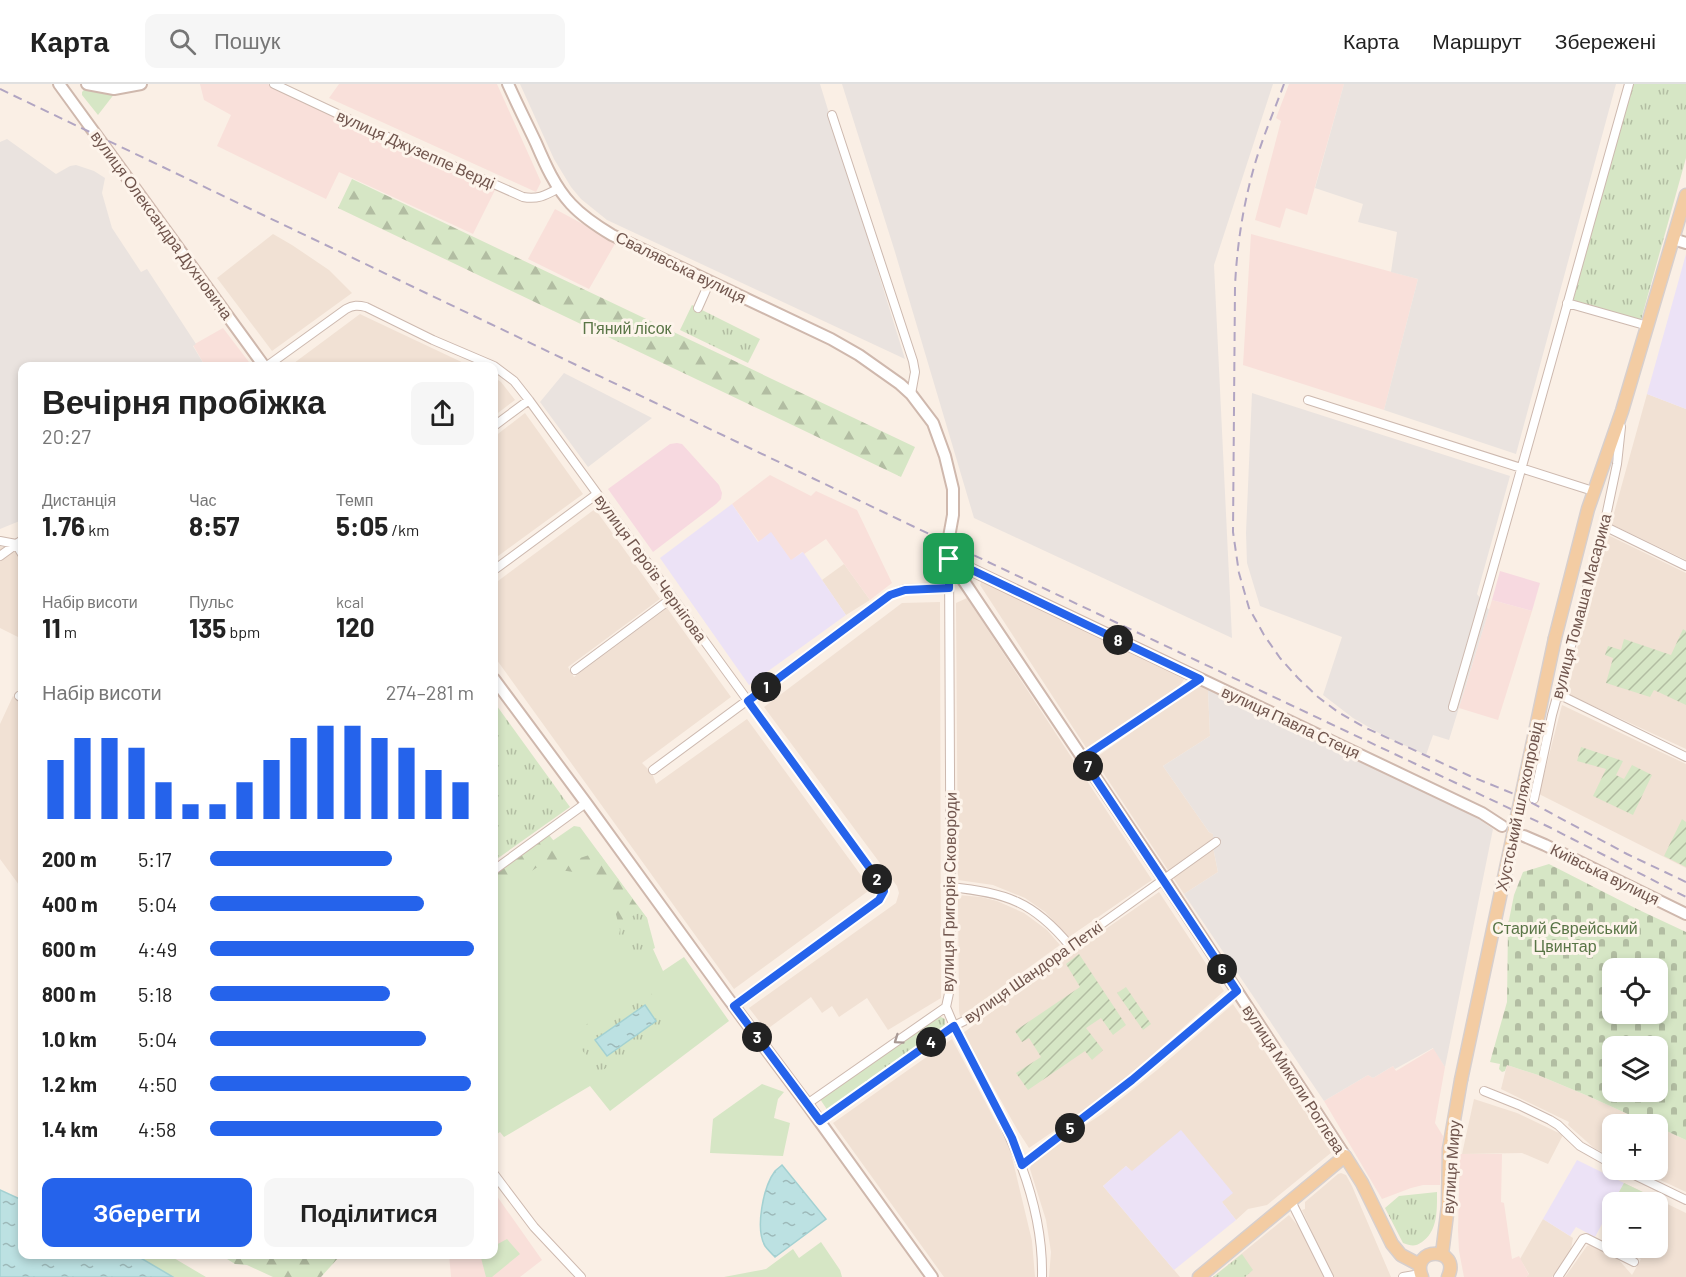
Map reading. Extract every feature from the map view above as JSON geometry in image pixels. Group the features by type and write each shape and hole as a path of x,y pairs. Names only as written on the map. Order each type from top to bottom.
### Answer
{"main road":[{"name":"вулиця Томаша Масарика","path":"1555,638 1577,546 1593,492 1622,411 1686,195"},
{"name":"Хустський шляхопровід","path":"1461,1080 1555,638"},
{"name":"вулиця Миру","path":"1442,1254 1448,1206 1449,1149 1461,1080"},
{"path":"1199,1277 1345,1156"},
{"name":"вулиця Миколи Роглєва","path":"1345,1156 1362,1183 1392,1244 1421,1272"},
{"path":"1421,1272 1422,1260 1430,1254 1442,1254 1448,1258 1450,1263 1449,1277"}],"street":[{"name":"вулиця Олександра Духновича","path":"60,84 262,362"},
{"path":"87,84 114,89 141,84"},
{"name":"вулиця Джузеппе Верді","path":"274,84 523,197 542,197 559,188"},
{"name":"Свалявська вулиця","path":"508,84 559,188 569,202 596,225 838,343 859,355 911,394 933,423 950,472 954,501 949,537 949,559"},
{"path":"1453,708 1629,84"},
{"path":"832,115 914,361 914,384 911,394"},
{"path":"1673,239 1686,243"},
{"path":"699,308 710,281"},
{"path":"1567,303 1648,326"},
{"name":"вулиця Героїв Чернігова","path":"271,362 355,305 366,307 485,362"},
{"name":"вулиця Героїв Чернігова","path":"498,369 514,381 529,400 882,885 884,891 879,900 734,1006"},
{"path":"498,423 529,400"},
{"name":"вулиця Томаша Масарика","path":"1308,400 1593,492"},
{"name":"вулиця Томаша Масарика","path":"1534,799 1558,694 1604,526 1617,464 1622,411"},
{"path":"498,567 597,494"},
{"path":"1604,526 1686,566"},
{"path":"0,541 18,542"},
{"path":"0,556 18,543"},
{"name":"вулиця Григорія Сковороди","path":"949,559 951,984 946,1006 1012,1138 1022,1165 1040,1234 1042,1277"},
{"name":"вулиця Павла Стеця","path":"949,559 1482,813 1502,826"},
{"name":"вулиця Миколи Роглєва","path":"949,559 1163,878 1345,1156"},
{"path":"653,770 890,595 905,590 949,588"},
{"path":"575,670 672,598"},
{"path":"1082,758 1200,679"},
{"path":"498,684 820,1121 932,1277"},
{"path":"1558,694 1686,757"},
{"path":"498,867 586,802"},
{"name":"Київська вулиця","path":"1524,836 1686,914"},
{"name":"вулиця Шандора Петкі","path":"820,1121 954,1026 970,1018 1216,842"},
{"path":"950,887 997,894 1031,909 1043,917 1070,946"},
{"path":"1022,1165 1132,1080 1237,991"},
{"name":"вулиця Шандора Петкі","path":"807,1104 946,1006"},
{"path":"1484,1091 1550,1120 1580,1146 1602,1158"},
{"path":"498,1179 534,1227 581,1277"},
{"path":"1645,1180 1686,1200"},
{"path":"1291,1201 1329,1277"},
{"path":"1558,1277 1583,1239 1586,1238 1634,1262"},
{"path":"1403,1277 1421,1272"}],"shaded area":[{"path":"200,84 268,84 496,188 473,234 339,172 326,199 217,146 231,115 204,100"},
{"path":"339,84 497,84 541,182 536,192 329,98"},
{"path":"520,84 820,84 905,359 607,220 581,199 571,187 554,159"},
{"path":"842,84 1273,84 1214,265 1232,638 974,518 895,252"},
{"path":"1289,84 1344,84 1307,215 1286,208 1280,228 1255,220 1281,121 1276,118"},
{"path":"1344,84 1616,84 1516,454 1384,410 1418,279 1391,272 1397,232 1358,222 1363,204 1315,188"},
{"path":"7,139 56,174 76,165 94,171 105,178 102,193 112,228 141,272 147,269 196,344 193,346 203,362 18,362 18,522 0,529 0,142"},
{"path":"555,209 616,242 589,289 528,259"},
{"path":"273,234 329,270 352,293 272,351 217,278"},
{"path":"1251,234 1418,279 1384,410 1243,365"},
{"path":"1686,254 1686,409 1647,394"},
{"path":"360,314 462,362 295,362"},
{"path":"223,328 249,362 203,362 193,345"},
{"path":"564,373 652,418 588,467 540,402"},
{"path":"498,380 501,382 515,400 498,413"},
{"path":"1252,393 1510,476 1477,594 1489,610 1449,740 1433,735 1426,755 1384,736 1353,718 1323,695 1342,637 1260,606 1247,563 1246,533"},
{"path":"1647,394 1686,409 1686,560 1611,524"},
{"path":"525,413 583,494 498,556 498,434"},
{"path":"670,444 682,444 719,485 722,493 721,499 653,552 608,489"},
{"path":"770,475 811,496 816,491 857,510 892,583 870,600 826,539 791,561 771,533 759,542 732,504"},
{"path":"732,504 758,542 771,532 791,560 803,552 846,615 749,685 660,558"},
{"path":"595,509 660,599 568,667 574,677 667,608 731,697 642,763 652,773 656,784 747,719 871,889 734,989 498,662 498,581"},
{"path":"1608,535 1686,573 1686,749 1565,693"},
{"path":"0,546 13,552 18,549 18,637 0,628"},
{"path":"844,564 870,600 846,615 822,580"},
{"path":"1500,571 1540,583 1532,611 1492,600"},
{"path":"982,579 1185,678 1178,688 1087,749 980,585"},
{"path":"967,598 1152,880 1069,937 1045,912 1025,898 993,885 958,880 956,603"},
{"path":"1492,600 1532,611 1498,720 1459,708"},
{"path":"940,602 941,998 888,1030 867,998 839,1017 832,1006 822,1013 811,997 766,1030 749,1008 896,903 899,893 897,886 764,707 902,603"},
{"path":"1198,685 1208,690 1210,736 1163,766 1209,832 1213,834 1218,872 1184,894 1094,759"},
{"path":"1208,690 1476,817 1493,829 1445,1067 1433,1048 1395,1069 1393,1066 1373,1078 1368,1075 1324,1101 1184,894 1218,872 1213,834 1209,832 1163,766 1210,736"},
{"path":"13,696 18,699 18,884 0,859 0,724"},
{"path":"1562,705 1686,764 1686,868 1539,794"},
{"path":"1159,892 1224,991 1132,1073 1093,1104 1029,1148 963,1033"},
{"path":"958,895 997,901 1024,913 1047,930 1060,945 960,1017 959,1011"},
{"path":"1233,1004 1332,1152 1267,1205 1248,1209 1236,1220 1222,1202 1131,1171 1126,1166 1103,1186 1180,1277 1049,1277 1051,1252 1046,1220 1030,1169 1031,1165 1102,1114"},
{"path":"952,1039 1011,1153 1032,1241 1035,1277 944,1277 833,1123"},
{"path":"1434,1048 1445,1067 1435,1123 1443,1136 1440,1185 1423,1185 1382,1199 1324,1101 1368,1075 1373,1078 1393,1066 1396,1071"},
{"path":"1507,1065 1538,1075 1628,1114 1602,1114 1602,1152 1594,1148 1568,1125 1569,1122 1501,1089"},
{"path":"1474,1099 1517,1113 1563,1135 1548,1164 1522,1153 1462,1154"},
{"path":"1181,1130 1233,1193 1222,1202 1236,1220 1174,1270 1103,1186 1126,1166 1132,1171"},
{"path":"1668,1132 1686,1140 1686,1192 1660,1180 1668,1180"},
{"path":"1460,1154 1502,1154 1501,1202 1504,1203 1512,1259 1519,1256 1529,1275 1526,1277 1464,1277 1458,1230"},
{"path":"1577,1160 1602,1172 1602,1180 1618,1180 1624,1183 1619,1192 1602,1192 1602,1224 1595,1237 1576,1227 1570,1236 1543,1219"},
{"path":"1341,1173 1346,1175 1352,1186 1391,1277 1332,1277 1302,1210 1305,1209 1305,1202"},
{"path":"1624,1183 1643,1192 1619,1192"},
{"path":"498,1198 542,1260 520,1277 451,1277 449,1259 498,1259"},
{"path":"1668,1204 1686,1213 1686,1277 1565,1277 1590,1245 1602,1251 1602,1258 1619,1260 1632,1275 1641,1259 1639,1258 1668,1258"},
{"path":"1289,1215 1299,1227 1325,1277 1213,1277"},
{"path":"1543,1219 1573,1238 1571,1249 1565,1262 1552,1277 1526,1277 1529,1274 1520,1259"}],"green space":[{"path":"1632,84 1686,84 1686,158 1641,320 1573,301"},
{"path":"84,90 115,93 98,115 82,95"},
{"name":"П'яний лісок","path":"352,179 915,447 901,477 338,208"},
{"path":"692,305 760,339 748,363 680,330"},
{"path":"1683,629 1686,631 1686,705 1654,690 1650,697 1606,683 1613,658 1605,655 1608,646 1621,650 1624,639 1671,655"},
{"path":"498,708 570,807 498,858"},
{"path":"1581,747 1623,761 1616,775 1624,779 1632,765 1652,775 1633,815 1593,796 1606,769 1577,761"},
{"path":"1682,819 1686,822 1686,867 1664,856"},
{"path":"574,826 580,827 647,918 655,948 653,949 663,971 684,957 729,1021 610,1111 590,1086 504,1137 500,1132 498,1133 498,878"},
{"path":"546,831 571,863 598,852 642,912 618,922 608,897 592,880 570,872 544,873 539,866 498,894 498,867"},
{"name":"Старий Єврейський Цвинтар","path":"1549,864 1686,932 1686,1140 1668,1132 1668,1114 1628,1114 1538,1075 1507,1065 1505,1071 1502,1072 1499,1069 1500,1064 1490,1062 1507,1002 1508,925 1514,895 1523,872"},
{"path":"642,912 647,918 652,949 615,955 620,930 618,922"},
{"path":"1079,954 1126,1025 1113,1035 1101,1018 1086,1028 1103,1050 1092,1060 1085,1051 1028,1090 1016,1073 1041,1057 1029,1038 1022,1042 1015,1031 1080,987 1066,964"},
{"path":"645,985 671,1021 599,1073 571,1035"},
{"path":"1126,987 1151,1024 1143,1030 1117,993"},
{"path":"939,1016 945,1019 943,1029 828,1111 820,1099"},
{"path":"762,1084 784,1092 778,1099 774,1118 790,1123 783,1156 710,1153 713,1119"},
{"path":"1624,1183 1643,1192 1619,1192"},
{"path":"1437,1192 1436,1220 1431,1232 1417,1245 1403,1243 1385,1208 1399,1196"},
{"path":"507,1239 520,1254 492,1277 486,1277 481,1259 498,1259 498,1244"},
{"path":"821,1242 840,1270 842,1277 724,1277 766,1269 793,1249 799,1258"},
{"path":"1242,1254 1253,1270 1245,1277 1213,1277"},
{"path":"142,1259 175,1259 206,1277 173,1277"},
{"path":"227,1259 337,1259 321,1277 273,1277 247,1265 235,1264"}],"water":[{"path":"645,1005 656,1021 607,1056 595,1040"},
{"path":"782,1165 826,1219 775,1257 762,1239 761,1219 767,1187 775,1171"},
{"path":"0,1190 18,1198 18,1259 142,1259 173,1277 0,1277"}],"railway":[{"path":"1284,84 1250,182 1241,226 1236,271 1233,532 1239,573 1249,608 1280,658 1318,697 1338,712 1364,727 1519,796 1627,854 1686,882"},
{"path":"0,89 948,543 1549,827 1686,897"}],"route":[{"path":"949,559 1200,679 1082,758 1237,991 1132,1080 1022,1165 1012,1138 954,1026 820,1121 734,1006 879,900 884,891 882,885 748,701 897,591 949,588 949,559"}]}
